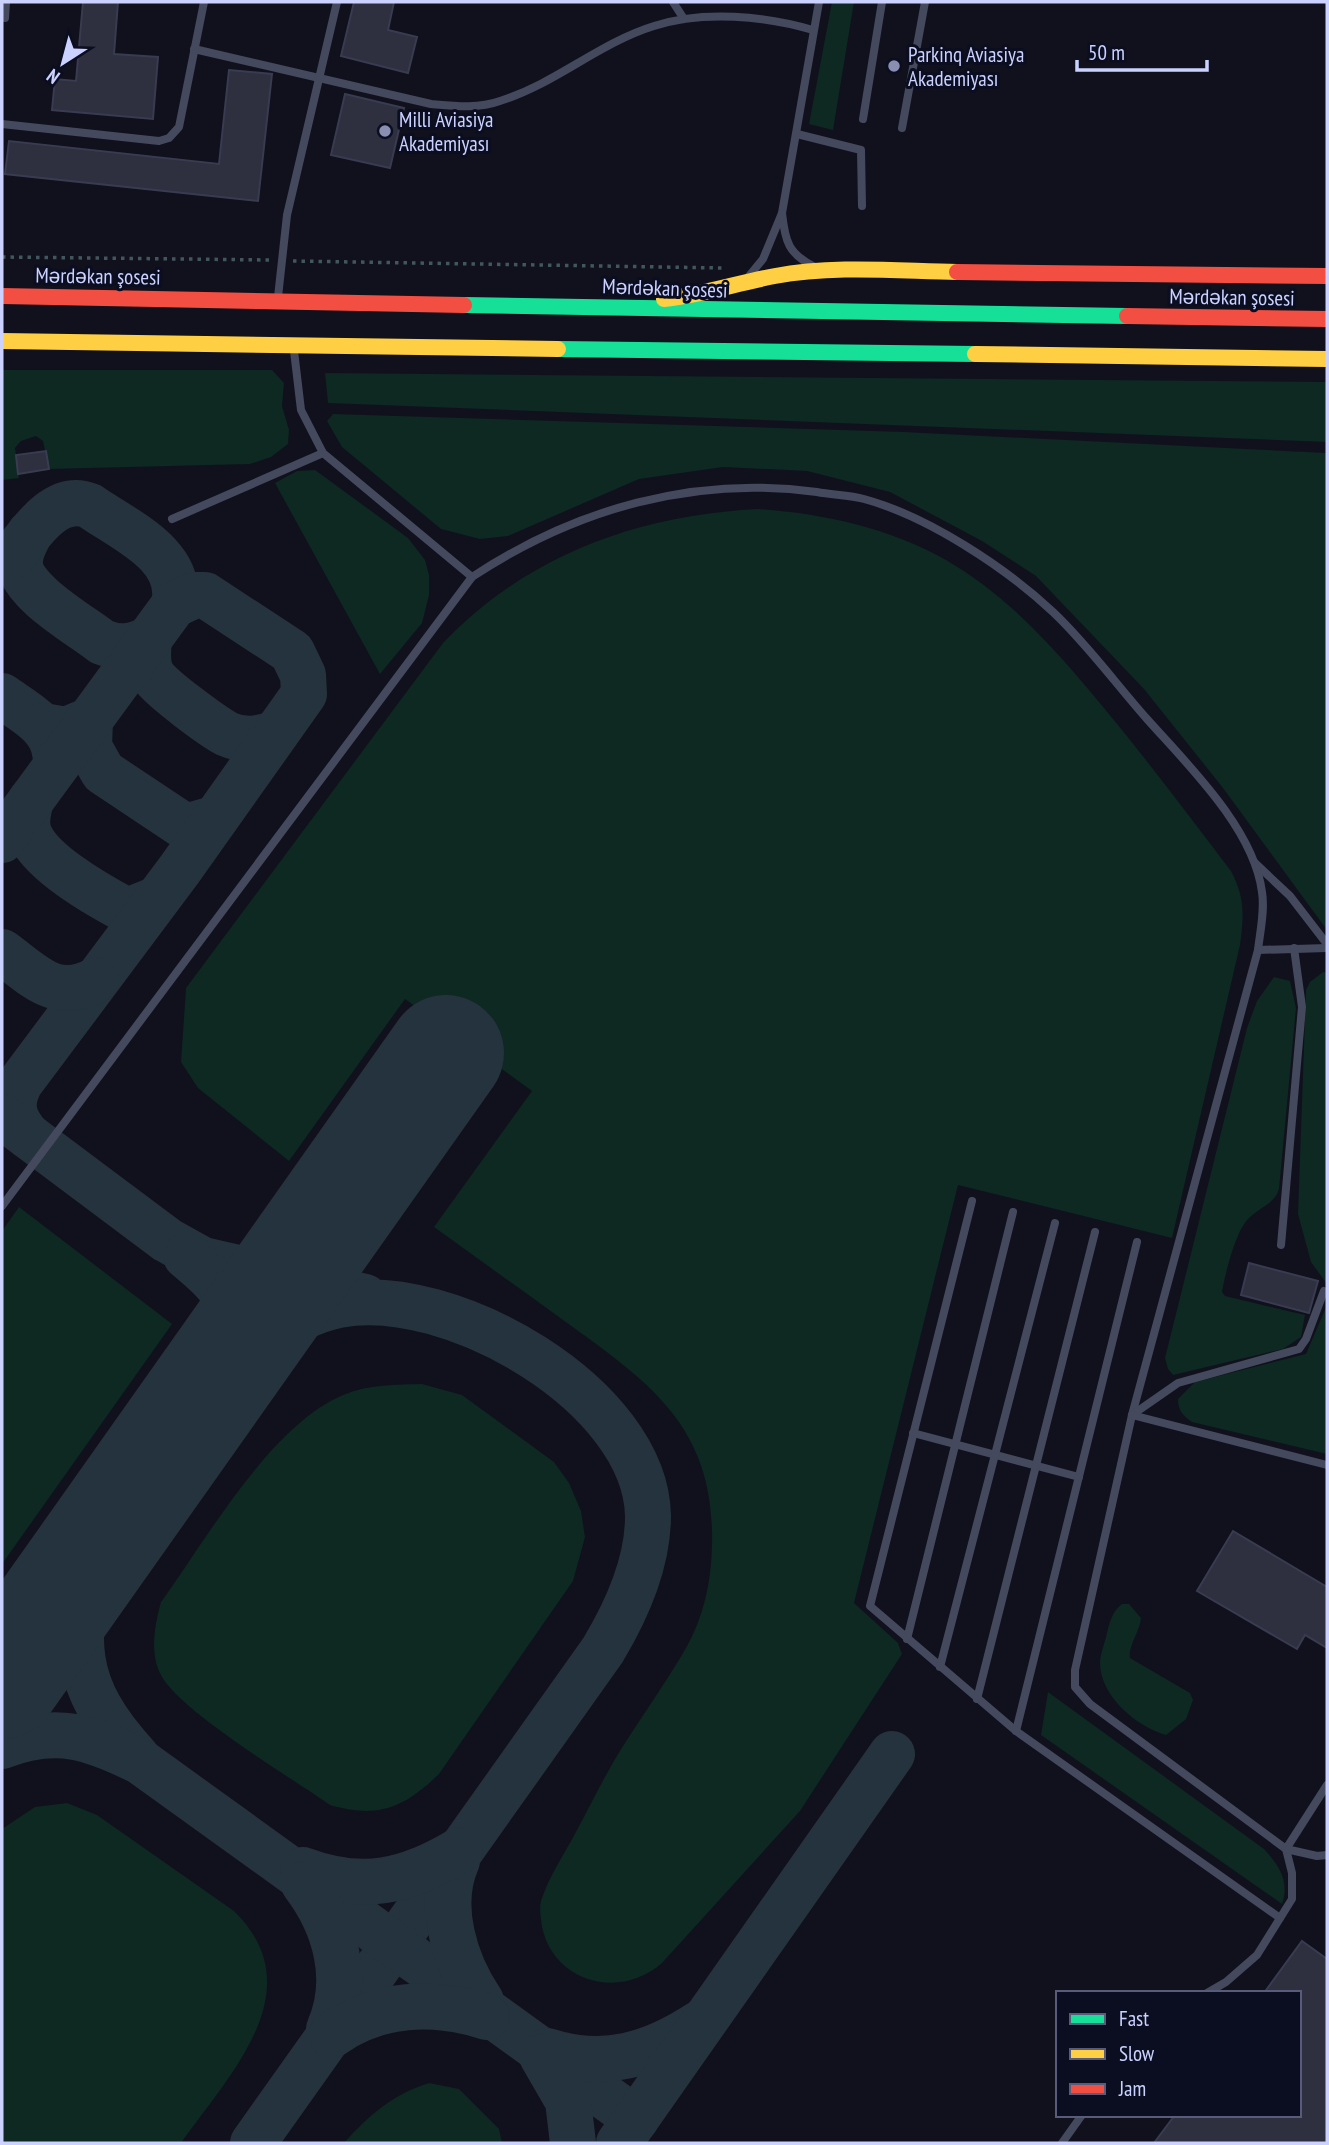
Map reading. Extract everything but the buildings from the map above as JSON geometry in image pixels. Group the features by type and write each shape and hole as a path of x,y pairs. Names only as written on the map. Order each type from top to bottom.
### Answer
{"main road":[{"path":"556,306 684,297 775,276 832,270 1327,276"},
{"name":"Mərdəkan şosesi","path":"2,296 1327,319"},
{"path":"2,341 1327,359"}],"lane":[{"path":"5,18 6,2"},
{"path":"2,124 159,141 169,138 180,127 204,2"},
{"path":"278,300 280,261 288,215 337,2"},
{"path":"673,2 684,19"},
{"path":"732,286 748,276 763,259 782,213 819,2"},
{"path":"863,119 882,2"},
{"path":"902,128 925,2"},
{"path":"194,49 431,104 465,107 498,102 527,90 608,46 654,26 684,19 745,18 788,23 813,30"},
{"path":"797,134 861,150 862,206"},
{"path":"782,213 784,238 794,255 815,267 832,270"},
{"path":"293,344 301,410 323,453 472,577"},
{"path":"172,519 323,453"},
{"path":"2,1206 472,577 500,558 593,514 660,495 778,487 864,499 937,529 990,562 1053,612 1188,765 1238,830 1255,863 1263,894 1258,950 1132,1415 1075,1670 1074,1687 1090,1704 1286,1849 1317,1856 1327,1855"},
{"path":"1255,863 1290,896 1327,946"},
{"path":"1258,950 1327,946"},
{"path":"1281,1245 1302,1007 1294,948"},
{"path":"972,1200 870,1606 1016,1731 1280,1918"},
{"path":"907,1639 1013,1212"},
{"path":"940,1667 1055,1223"},
{"path":"977,1699 1095,1232"},
{"path":"1016,1731 1137,1242"},
{"path":"1132,1415 1178,1383 1299,1349 1306,1339 1324,1291"},
{"path":"1132,1415 1327,1465"},
{"path":"913,1433 1079,1477"},
{"path":"1210,1991 1226,1982 1257,1955 1292,1899 1292,1873 1286,1849 1327,1785"},
{"path":"1062,2143 1081,2117"}],"path":[{"path":"2,257 729,268"}],"green space":[{"path":"832,2 854,2 833,130 809,124"},
{"path":"2,370 272,370 284,383 282,406 289,430 288,444 271,457 250,464 49,469 43,441 36,436 21,441 15,448 19,478 2,480"},
{"path":"325,373 1327,382 1327,442 328,403"},
{"path":"333,414 904,432 1327,453 1327,930 1223,788 1144,689 1036,576 982,541 890,492 807,471 723,467 639,479 508,536 480,539 441,529 342,447 327,421"},
{"path":"315,470 408,538 425,560 429,575 429,595 422,623 380,674 275,483 297,471"},
{"path":"758,509 830,518 902,539 946,560 1012,608 1086,687 1231,871 1241,898 1243,916 1240,945 1172,1238 958,1185 854,1603 898,1643 902,1654 800,1811 662,1963 627,1981 609,1983 574,1973 560,1961 549,1946 542,1927 540,1904 553,1874 611,1767 679,1660 698,1624 710,1573 710,1504 702,1469 689,1438 671,1412 623,1365 434,1227 532,1091 405,999 289,1161 198,1088 181,1062 186,988 443,643 476,612 511,586 587,545 670,520"},
{"path":"1323,972 1327,973 1327,1284 1311,1262 1298,1214 1306,990 1310,982"},
{"path":"1274,977 1290,981 1296,1008 1279,1189 1266,1206 1252,1215 1239,1233 1222,1292 1225,1296 1305,1315 1301,1337 1283,1349 1173,1375 1165,1358 1247,1028 1257,1001"},
{"path":"19,1207 172,1324 2,1564 2,1231"},
{"path":"1327,1305 1327,1454 1192,1422 1181,1412 1178,1399 1195,1382 1306,1354"},
{"path":"422,1384 462,1395 554,1462 569,1483 581,1511 585,1537 573,1581 439,1774 414,1795 389,1807 362,1811 347,1809 330,1805 265,1762 212,1725 172,1690 161,1675 155,1657 157,1620 161,1602 220,1516 290,1431 316,1410 353,1391"},
{"path":"1122,1604 1129,1604 1141,1618 1130,1658 1190,1693 1193,1700 1186,1719 1166,1735 1132,1717 1106,1687 1100,1660 1113,1614"},
{"path":"1048,1692 1264,1849 1282,1874 1285,1888 1282,1904 1041,1735"},
{"path":"67,1803 97,1815 234,1911 257,1941 266,1970 265,2000 256,2030 221,2089 181,2143 2,2143 2,1829 35,1807"},
{"path":"429,2083 459,2089 499,2129 502,2143 344,2143 382,2107 404,2093"}],"taxiway":[{"path":"12,557 45,517 55,510 78,503 90,506 134,535 161,558 175,587 174,605"},
{"path":"30,533 20,556 23,574 30,585 54,607 102,642 126,646 149,639 148,663 153,676 188,707 227,734 251,739 275,733"},
{"path":"2,840 174,605 195,595 205,595 292,652 303,675 304,694 180,869 20,1083 14,1111 28,1136"},
{"path":"2,696 42,727 53,743 55,753"},
{"path":"43,726 66,730 90,720 89,747 103,772 181,824 189,826 214,819"},
{"path":"31,800 27,821 29,833 35,844 56,866 122,908 132,909 157,899"},
{"path":"2,952 35,977 57,987 82,986 96,980"},
{"path":"4,1118 167,1240 203,1260 365,1297"},
{"path":"186,1256 210,1277 225,1297 233,1321 233,1353"},
{"path":"233,1353 299,1319 339,1305 383,1303 433,1312 484,1330 534,1357 578,1390 614,1429 639,1471 648,1516 640,1569 620,1619 603,1650 253,2143"},
{"path":"95,1549 83,1610 83,1660 88,1683 99,1706 115,1731 137,1757"},
{"path":"2,1746 40,1736 57,1735 90,1740 141,1762 636,2119"},
{"path":"619,2143 892,1754"},
{"path":"303,1870 345,1881 384,1880 421,1870 460,1850"},
{"path":"457,1861 451,1878 449,1897 452,1934 463,1969 481,2001"},
{"path":"304,1884 324,1917 336,1953 339,1991 329,2029"},
{"path":"332,2035 368,2016 407,2007 447,2008 487,2017"},
{"path":"547,2051 588,2059 626,2056 663,2043 700,2023"},
{"path":"542,2056 568,2101 573,2143"}],"runway":[{"path":"2,1681 446,1053"}],"traffic: fast":[{"path":"464,305 1127,316"},
{"path":"558,349 975,354"}],"traffic: slow":[{"path":"664,299 797,273 866,269 957,272"},
{"path":"2,341 558,349"},
{"path":"975,354 1327,359"}],"traffic: jam":[{"path":"957,272 1327,276"},
{"path":"2,296 464,305"},
{"path":"1127,316 1327,319"}],"place":[{"name":"Parkinq Aviasiya Akademiyası","path":"894,66"},
{"name":"Milli Aviasiya Akademiyası","path":"385,131"}]}
